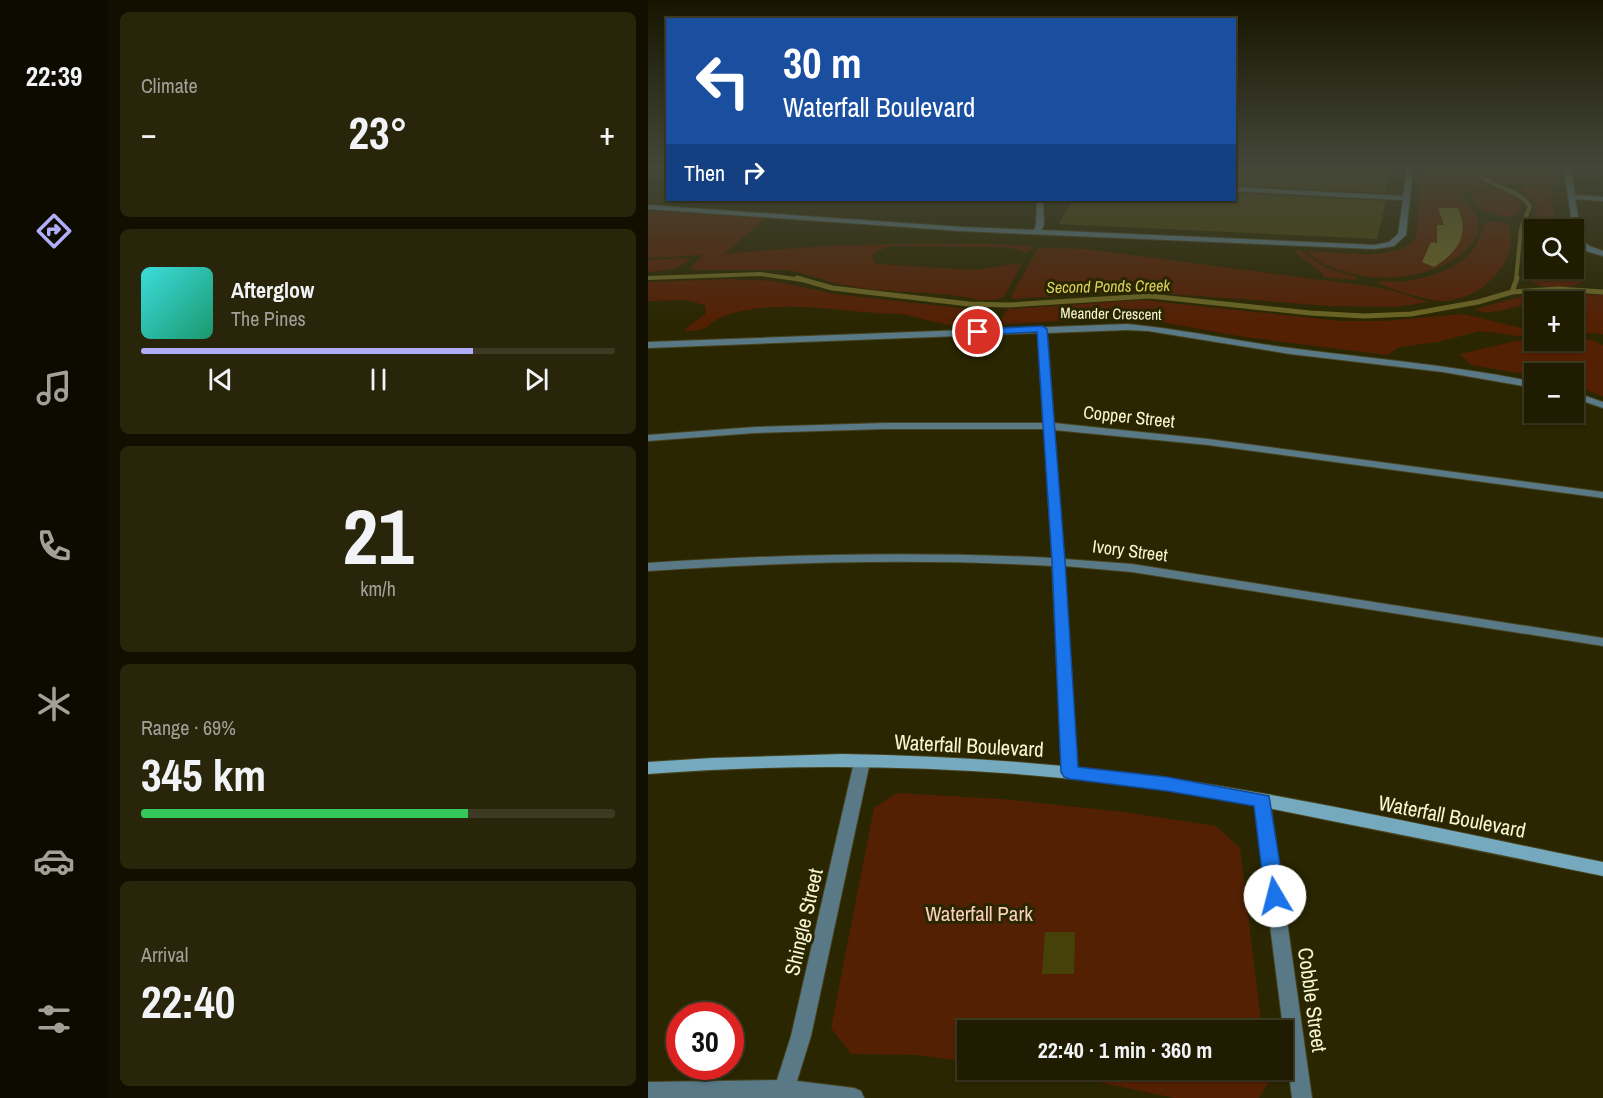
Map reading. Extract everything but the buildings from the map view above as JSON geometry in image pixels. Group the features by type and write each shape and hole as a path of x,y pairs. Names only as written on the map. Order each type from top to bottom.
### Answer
{"street":[{"path":"816,218 1036,233 1375,247 1391,244 1400,238 1402,218"},
{"path":"1036,233 1040,218"},
{"path":"1576,218 1580,242 1586,248 1603,254"},
{"name":"Meander Crescent","path":"648,345 1101,327 1154,328 1252,346 1477,374 1524,383"},
{"path":"1042,329 1059,561 1070,772"},
{"path":"1584,398 1603,405"},
{"name":"Copper Street","path":"648,438 861,426 1048,426 1198,441 1603,495"},
{"name":"Ivory Street","path":"648,567 756,560 842,558 1059,561 1132,568 1603,642"},
{"name":"Waterfall Boulevard","path":"648,768 763,761 955,763 1070,772 1167,784 1262,801 1603,869"},
{"name":"Shingle Street","path":"783,1090 801,1036 862,762"},
{"name":"Cobble Street","path":"1262,801 1302,1098"},
{"path":"648,1092 696,1094 783,1090 854,1098"}],"green space":[{"path":"648,218 766,218 724,254 806,247 889,244 999,244 1032,247 1026,253 1014,248 997,247 892,246 873,255 873,261 878,264 977,270 1022,263 1004,297 990,300 857,287 786,270 692,270 690,267 704,255 648,258"},
{"path":"1418,218 1476,218 1477,234 1464,252 1442,266 1413,275 1379,278 1346,272 1322,263 1308,251 1350,254 1381,253 1396,251 1408,246 1416,238"},
{"path":"1495,221 1509,225 1511,240 1502,266 1482,288 1455,300 1441,301 1409,294 1378,283 1418,279 1454,266 1472,251 1487,222"},
{"path":"1038,248 1087,249 1360,285 1390,290 1429,302 1396,307 1329,306 1134,291 1014,299 1011,297"},
{"path":"1295,251 1301,251 1326,268 1357,277 1355,280 1324,277"},
{"path":"691,259 675,269 648,272 648,260"},
{"path":"1584,272 1586,274 1586,279 1581,283 1565,287 1546,286 1528,279 1584,279"},
{"path":"731,279 774,281 835,294 985,311 981,320 972,325 961,326 899,314 808,307 771,307 726,315 704,329 686,331 684,330 706,313 705,305 686,300 648,301 648,282"},
{"path":"1584,295 1603,295 1603,334 1584,333 1586,310 1584,309"},
{"path":"1524,297 1524,305 1496,312 1475,309"},
{"path":"1142,300 1340,321 1383,321 1463,314 1524,329 1524,335 1480,331 1438,342 1400,347 1387,355 1244,337 1149,320 1094,319 1006,324 999,322 1008,309"},
{"path":"1524,339 1524,351 1584,351 1584,339 1592,340 1603,345 1603,396 1584,389 1584,363 1524,363 1524,374 1471,365 1460,354"},
{"name":"Waterfall Park","path":"897,793 1001,799 1124,812 1216,826 1240,848 1261,1020 957,1020 957,1061 917,1055 851,1054 831,1028 874,808"},
{"path":"1087,1080 1268,1080 1259,1098 1175,1098"}],"shaded area":[{"path":"1442,218 1461,218 1462,235 1460,242 1450,255 1434,267 1422,262 1431,242 1437,243 1437,225 1444,225"}],"waterway":[{"path":"1516,280 1521,229 1525,218"},
{"name":"Second Ponds Creek","path":"648,278 760,274 802,280"},
{"name":"Second Ponds Creek","path":"797,278 832,288 969,304 1009,305 1150,296 1310,313 1364,316 1411,314 1478,302 1512,292"},
{"path":"1512,292 1517,278"},
{"name":"Second Ponds Creek","path":"1512,292 1558,289 1603,292"}],"route":[{"path":"978,332 1042,329 1059,561 1070,772 1167,784 1262,801 1275,896"}]}
